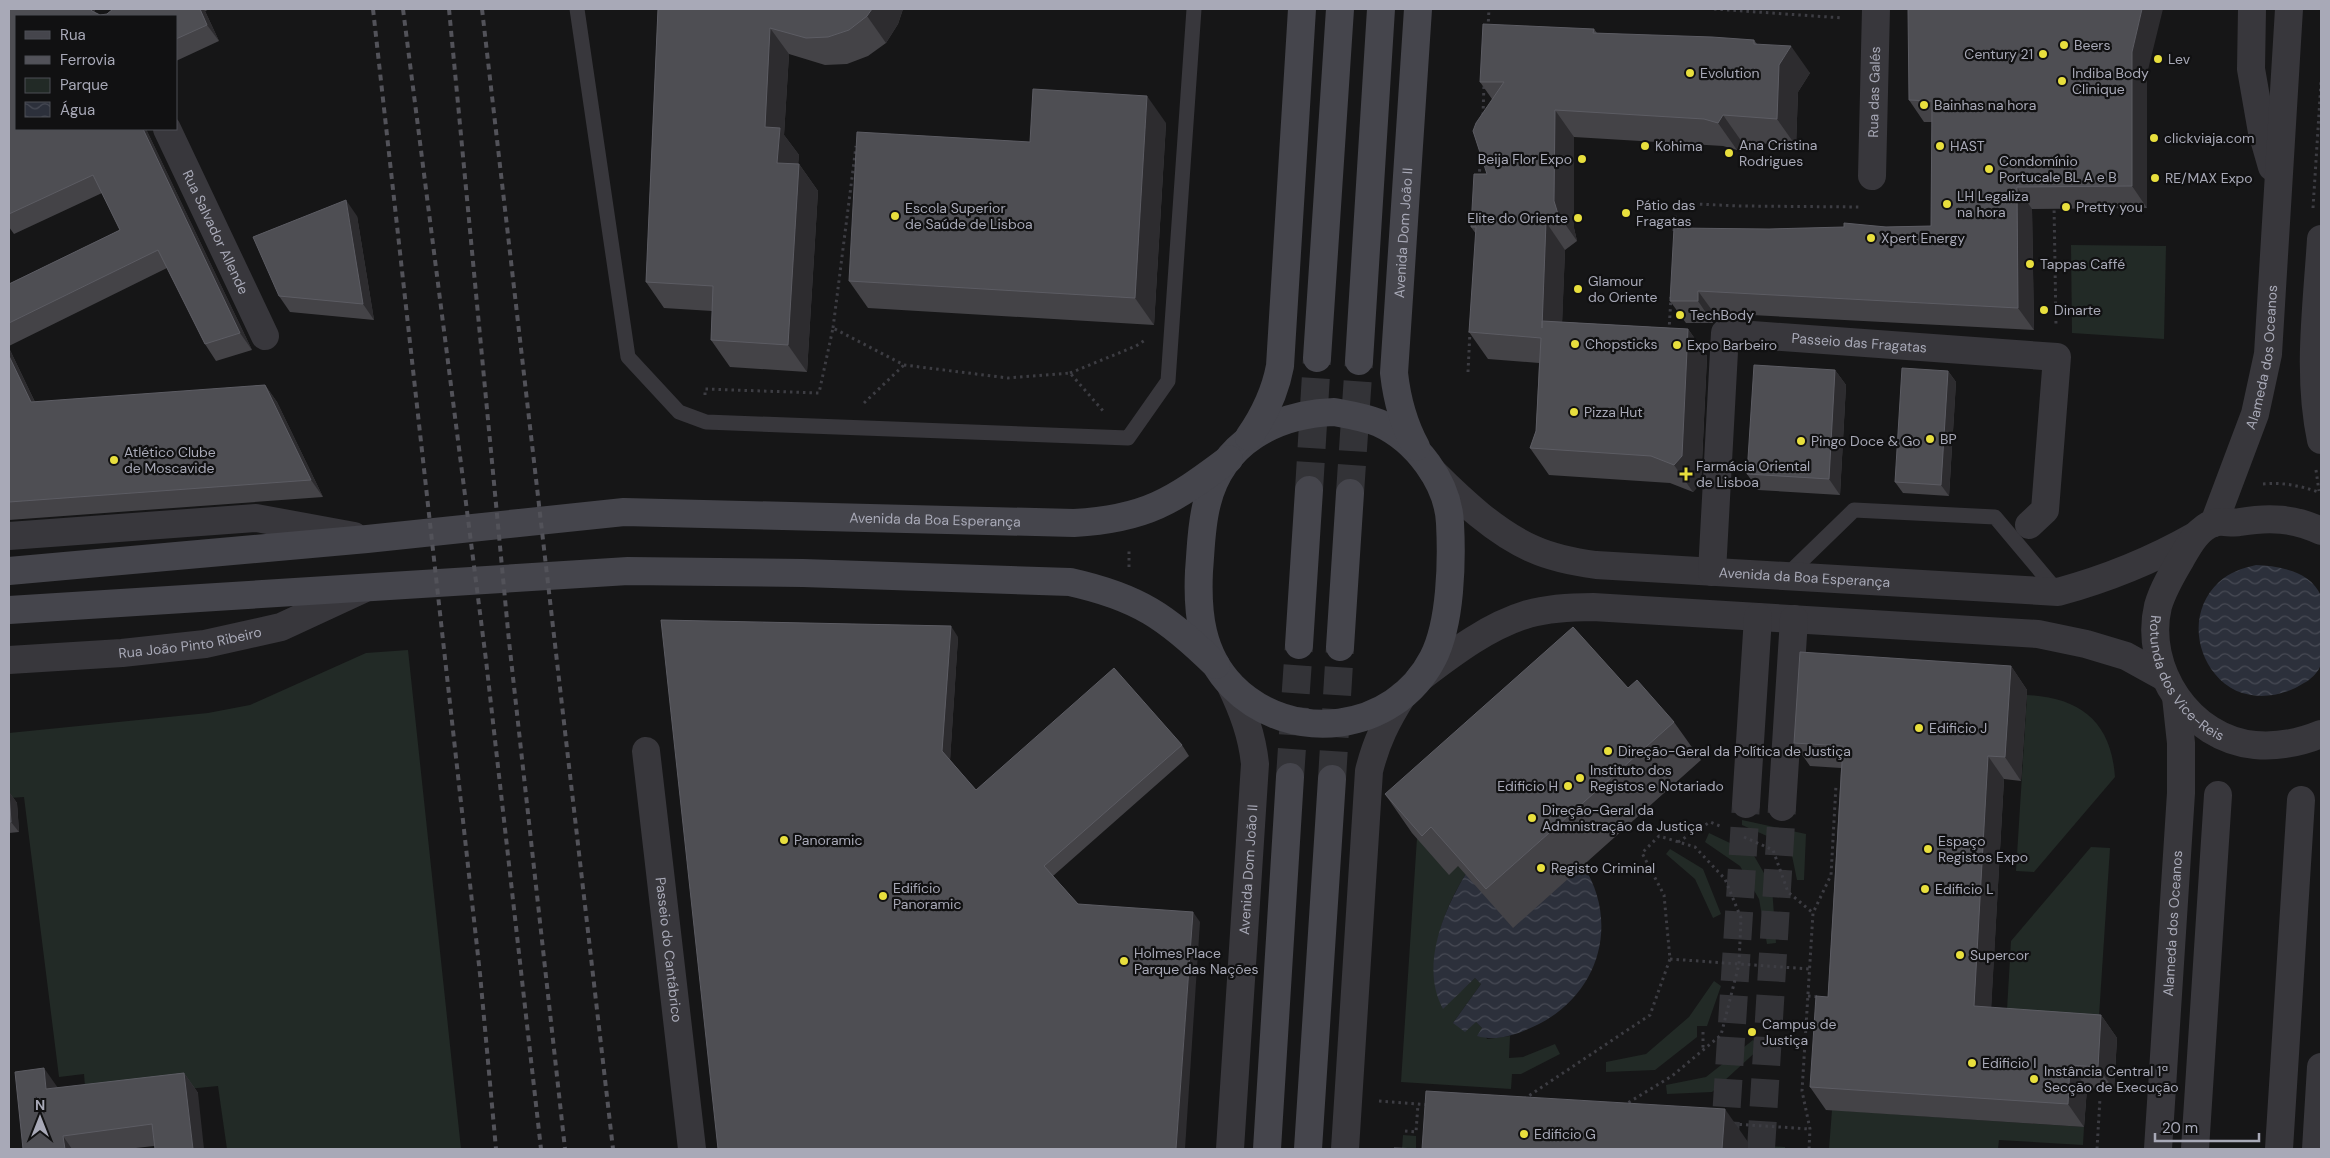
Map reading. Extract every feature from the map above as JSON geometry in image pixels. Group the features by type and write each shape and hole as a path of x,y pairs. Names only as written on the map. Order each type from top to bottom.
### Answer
{"main road":[{"path":"1223,675 1206,644 1199,620 1198,597 1202,524 1216,479 1262,418 1275,392 1280,366 1302,9"},
{"path":"1317,358 1340,9"},
{"path":"1359,361 1381,9"},
{"name":"Avenida Dom João II","path":"1412,687 1433,658 1442,636 1447,603 1451,540 1450,516 1444,493 1406,429 1397,399 1394,373 1418,9"},
{"name":"Avenida da Boa Esperança","path":"367,539 624,512 1074,523 1106,521 1130,517 1153,509 1192,487 1265,428 1287,418 1310,413 1334,412 1358,416 1380,424 1401,437 1426,462"},
{"path":"1299,645 1309,490"},
{"path":"1340,647 1350,492"},
{"path":"19,570 367,539"},
{"name":"Rua João Pinto Ribeiro","path":"21,610 628,572 803,573 1070,582 1102,589 1128,598"},
{"path":"1128,598 1149,609 1184,634 1248,700 1268,713 1291,721 1315,725 1338,724 1362,718 1384,709 1412,687"},
{"path":"1267,1149 1290,777"},
{"path":"1308,1149 1332,779"}],"street":[{"name":"Alameda dos Oceanos","path":"2252,9 2250,69 2262,132 2277,185"},
{"name":"Alameda dos Oceanos","path":"2204,529 2255,414 2268,354 2288,9"},
{"name":"Rua das Galés","path":"1872,176 1876,14"},
{"name":"Rua Salvador Allende","path":"166,130 265,336"},
{"path":"2321,238 2319,302 2314,361 2314,396 2321,440"},
{"name":"Passeio das Fragatas","path":"1712,572 1725,333 2056,357"},
{"path":"2029,525 2045,510 2056,357"},
{"name":"Avenida da Boa Esperança","path":"1426,462 1467,505 1532,549 1563,560 1596,565 2058,592 2097,582 2140,565 2160,556 2204,529"},
{"path":"9,536 256,518 367,539"},
{"path":"2204,529 2260,518 2284,518 2308,524 2321,530"},
{"name":"Rotunda dos Vice-Reis","path":"2204,529 2166,585 2158,607 2155,631 2158,654 2170,687 2191,715 2210,729 2238,741 2253,745 2276,746 2299,743 2321,734"},
{"name":"Rua João Pinto Ribeiro","path":"9,660 122,653 205,644 281,627 363,589"},
{"path":"1345,1149 1369,771 1374,749 1387,721 1412,687 1458,649 1499,626 1528,614 1560,608 1593,607 2038,634 2086,644 2126,656 2170,687"},
{"path":"1746,804 1758,617"},
{"path":"1782,807 1794,619"},
{"name":"Avenida Dom João II","path":"1223,675 1246,719 1255,764 1230,1149"},
{"name":"Alameda dos Oceanos","path":"2158,1149 2181,793 2181,743 2170,687"},
{"name":"Passeio do Cantábrico","path":"646,751 692,1149"},
{"path":"2195,1149 2218,795"},
{"path":"2279,1149 2301,800"},
{"path":"2316,1149 2321,1067"}],"lane":[{"path":"577,9 628,357 679,412 706,422 1128,438 1168,381 1194,9"},
{"path":"1785,577 1854,510 1995,517 2058,592"}],"path":[{"path":"1487,38 1489,9"},
{"path":"1714,9 1876,14"},
{"path":"1482,117 1485,78"},
{"path":"706,422 705,389 819,393 833,328 856,146"},
{"path":"1479,186 1481,146"},
{"path":"1674,232 1676,203 1740,206 1872,207 1872,176"},
{"path":"2054,201 2056,357"},
{"path":"1669,338 1671,289"},
{"path":"1468,372 1471,323"},
{"path":"833,328 904,365 1008,378 1070,373 1136,346 1172,324"},
{"path":"838,427 904,365"},
{"path":"1070,373 1128,438"},
{"path":"1128,598 1130,517"},
{"path":"1809,1149 1810,1129 1802,1091 1809,969 1814,913 1831,875 1836,785"},
{"path":"1678,842 1710,822 1728,830"},
{"path":"1737,834 1773,850 1788,892 1814,913"},
{"path":"1523,1100 1650,1015 1670,959 1664,895 1642,853 1659,836 1695,847 1725,879 1741,918 1739,964 1722,1035 1672,1076 1624,1106"},
{"path":"1670,959 1809,969"},
{"path":"1808,996 1827,998"},
{"path":"1703,1032 1703,1050"},
{"path":"2097,1149 2100,1098"},
{"path":"1348,1099 1438,1105"},
{"path":"1405,1131 1416,1132 1418,1104"},
{"path":"1723,1123 1810,1129"}],"green space":[{"path":"2071,245 2166,246 2164,339 2072,333"},
{"path":"408,650 461,1149 227,1149 218,1086 86,1099 84,1074 59,1077 24,797 9,798 9,733 208,713 250,705 366,653"},
{"path":"2027,695 2063,701 2090,716 2100,728 2107,741 2115,777 2034,872 2016,871"},
{"path":"1742,820 1806,834 1804,880 1797,880 1790,846 1742,825"},
{"path":"1709,833 1753,854 1772,887 1776,943 1767,944 1759,899 1740,866 1705,842"},
{"path":"1417,838 1468,858 1469,869 1451,901 1444,919 1436,954 1435,972 1443,1008 1475,978 1481,984 1453,1023 1476,1022 1482,1028 1487,1039 1510,1036 1509,1058 1523,1057 1555,1044 1560,1054 1521,1074 1512,1074 1511,1089 1401,1082"},
{"path":"2091,847 2110,848 2099,1016 2007,1010 2011,941"},
{"path":"1670,849 1703,869 1721,914 1713,918 1695,879 1666,854"},
{"path":"1714,981 1721,986 1707,1026 1697,1026 1697,1037 1655,1070 1606,1072 1606,1062 1646,1054 1689,1017"},
{"path":"1753,1040 1761,1047 1712,1092 1667,1094 1666,1085 1706,1077"},
{"path":"1832,1110 2084,1127 2083,1145 1999,1140 1998,1149 1829,1149"},
{"path":"1403,1135 1416,1136 1416,1149 1402,1149"},
{"path":"1748,1145 1785,1147 1785,1149 1748,1149"}],"water":[{"path":"2256,565 2284,569 2302,575 2316,588 2322,600 2322,656 2318,670 2309,680 2293,689 2281,693 2257,696 2234,690 2224,683 2208,663 2199,640 2200,615 2210,592 2219,582 2232,573"},
{"path":"1583,865 1594,887 1600,910 1601,933 1597,955 1589,975 1576,994 1560,1011 1539,1024 1508,1036 1485,1038 1477,1036 1482,1028 1476,1022 1465,1032 1453,1023 1481,984 1475,978 1443,1009 1436,992 1434,956 1438,937 1451,900 1469,869"}],"building":[{"path":"9,9 90,9 100,15 15,15 15,130 143,130 240,333 205,344 158,250 9,323 9,284 120,230 93,175 9,214"},
{"path":"113,9 200,9 207,25 178,38 178,15 100,15 107,14"},
{"path":"658,9 872,9 867,16 849,30 828,37 806,38 770,28 765,127 780,128 777,163 799,164 788,345 711,340 713,286 646,282"},
{"path":"1908,9 2142,9 2132,52 2132,186 2017,187 2018,308 1698,291 1698,301 1670,301 1674,228 1769,229 1844,227 1844,223 1886,227 1931,226 1932,101 1909,100"},
{"path":"1483,24 1594,29 1593,33 1754,40 1754,44 1791,46 1779,65 1777,119 1723,115 1718,123 1704,119 1555,110 1554,201 1558,214 1546,222 1542,321 1688,329 1682,456 1674,465 1651,456 1530,448 1536,431 1541,338 1469,332 1476,227 1471,227 1474,174 1487,174 1473,131 1476,123 1504,82 1480,82"},
{"path":"1033,89 1147,96 1135,298 849,281 857,132 1030,142"},
{"path":"346,200 363,304 279,296 253,237"},
{"path":"9,356 31,402 265,385 311,480 9,502"},
{"path":"1754,365 1835,370 1829,479 1747,474"},
{"path":"1902,368 1948,371 1941,485 1895,482"},
{"name":"Edifício Panoramic","path":"661,620 951,626 942,751 976,790 1114,668 1182,745 1044,866 1078,904 1193,912 1176,1149 718,1149"},
{"name":"Edificio H","path":"1573,627 1628,688 1637,680 1674,722 1486,889 1431,827 1422,836 1385,794"},
{"path":"1800,652 2011,666 2005,757 1988,756 1974,1006 2101,1015 2098,1067 2070,1065 2068,1104 1810,1087 1816,996 1828,997 1843,746 1794,743"},
{"path":"9,792 11,822 9,822"},
{"path":"44,1068 46,1089 184,1073 193,1149 155,1149 152,1124 63,1136 65,1149 23,1149 15,1072"},
{"path":"1426,1091 1725,1109 1722,1149 1422,1149"}],"tunnel":[{"path":"1309,490 1317,358"},
{"path":"1350,493 1359,361"},
{"path":"1290,777 1299,645"},
{"path":"1332,779 1340,647"},
{"path":"1724,1149 1746,804"},
{"path":"1761,1149 1782,807"}],"railway":[{"path":"373,9 480,974 496,1149"},
{"path":"403,9 486,660 541,1149"},
{"path":"449,9 509,641 565,1149"},
{"path":"482,9 613,1149"}],"place":[{"name":"Beers","path":"2064,45"},
{"name":"Century 21","path":"2043,54"},
{"name":"Lev","path":"2158,59"},
{"name":"Evolution","path":"1690,73"},
{"name":"Indiba Body Clinique","path":"2062,81"},
{"name":"Bainhas na hora","path":"1924,105"},
{"name":"clickviaja.com","path":"2154,138"},
{"name":"Kohima","path":"1645,146"},
{"name":"HAST","path":"1940,146"},
{"name":"Ana Cristina Rodrigues","path":"1729,153"},
{"name":"Beija Flor Expo","path":"1582,159"},
{"name":"Condomínio Portucale BL A e B","path":"1989,169"},
{"name":"RE/MAX Expo","path":"2155,178"},
{"name":"LH Legaliza na hora","path":"1947,204"},
{"name":"Pretty you","path":"2066,207"},
{"name":"Pátio das Fragatas","path":"1626,213"},
{"name":"Escola Superior de Saúde de Lisboa","path":"895,216"},
{"name":"Elite do Oriente","path":"1578,218"},
{"name":"Xpert Energy","path":"1871,238"},
{"name":"Tappas Caffé","path":"2030,264"},
{"name":"Glamour do Oriente","path":"1578,289"},
{"name":"Dinarte","path":"2044,310"},
{"name":"TechBody","path":"1680,315"},
{"name":"Chopsticks","path":"1575,344"},
{"name":"Expo Barbeiro","path":"1677,345"},
{"name":"Pizza Hut","path":"1574,412"},
{"name":"BP","path":"1930,439"},
{"name":"Pingo Doce & Go","path":"1801,441"},
{"name":"Atlético Clube de Moscavide","path":"114,460"},
{"name":"Farmácia Oriental de Lisboa","path":"1686,474"},
{"name":"Edificio J","path":"1919,728"},
{"name":"Direção-Geral da Política de Justiça","path":"1608,751"},
{"name":"Instituto dos Registos e Notariado","path":"1580,778"},
{"name":"Edificio H","path":"1568,786"},
{"name":"Direção-Geral da Admnistração da Justiça","path":"1532,818"},
{"name":"Panoramic","path":"784,840"},
{"name":"Espaço Registos Expo","path":"1928,849"},
{"name":"Registo Criminal","path":"1541,868"},
{"name":"Edificio L","path":"1925,889"},
{"name":"Edifício Panoramic","path":"883,896"},
{"name":"Supercor","path":"1960,955"},
{"name":"Holmes Place Parque das Nações","path":"1124,961"},
{"name":"Campus de Justiça","path":"1752,1032"},
{"name":"Edificio I","path":"1972,1063"},
{"name":"Instância Central 1ª Secção de Execução","path":"2034,1079"},
{"name":"Edificio G","path":"1524,1134"}]}
